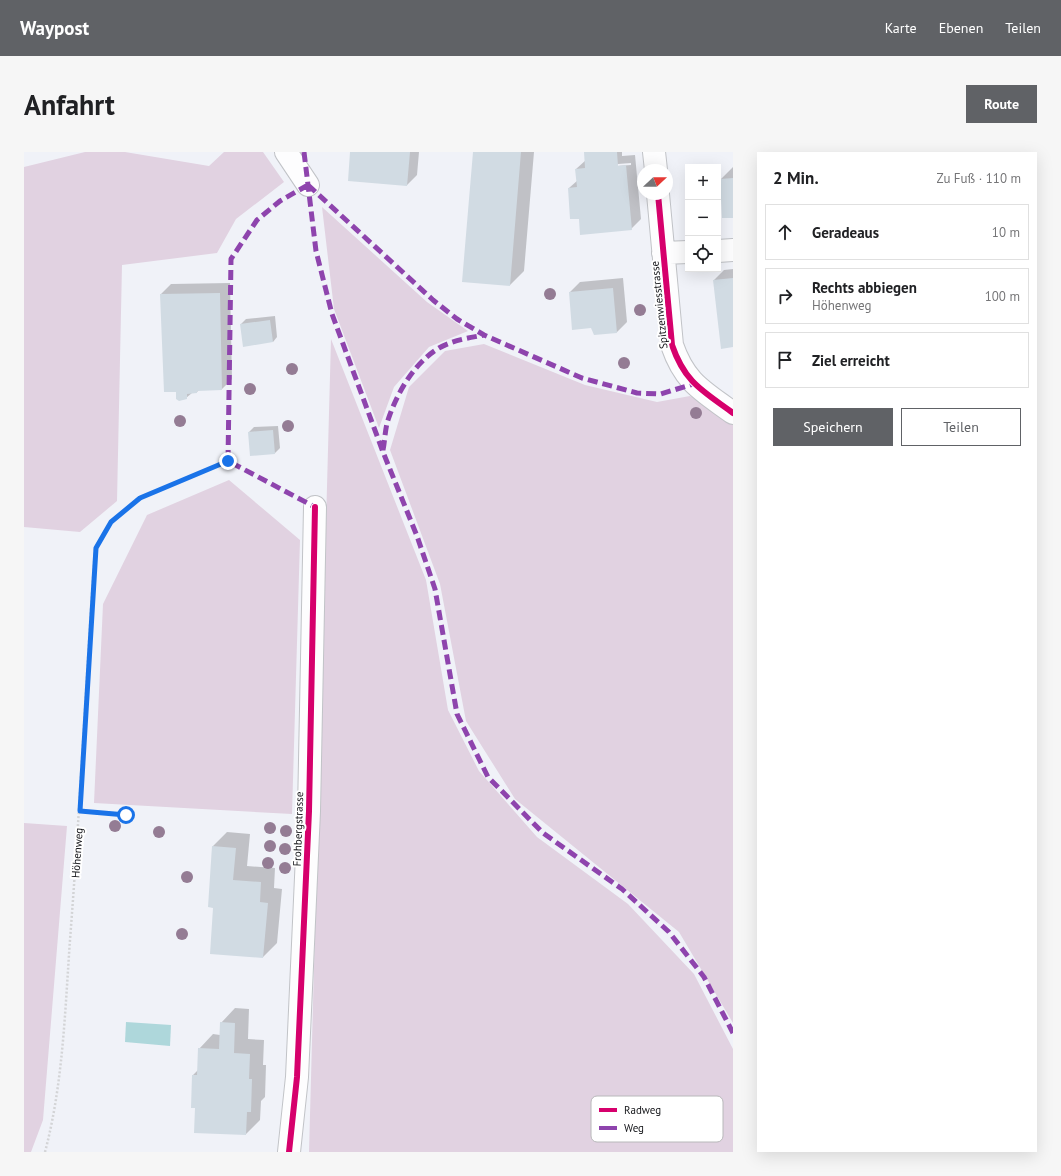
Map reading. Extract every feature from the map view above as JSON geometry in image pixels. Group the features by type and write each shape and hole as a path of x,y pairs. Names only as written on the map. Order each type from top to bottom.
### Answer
{"street":[{"path":"286,152 308,185"},
{"path":"654,152 655,164"},
{"name":"Spitzenwiesstrasse","path":"659,200 672,345 678,364 693,384 733,413"},
{"path":"721,251 733,250"},
{"path":"663,253 685,252"},
{"name":"Frohbergstrasse","path":"290,1152 297,1077 308,827 315,506"}],"path":[{"path":"80,811 126,815"}],"shaded area":[{"path":"85,152 125,152 209,166 224,152 263,152 284,182 236,219 217,253 122,265 117,501 80,532 24,527 24,167"},
{"path":"322,207 427,302 468,331 429,347 394,387 379,428 334,309"},
{"path":"331,339 426,580 448,710 479,771 537,837 628,904 694,974 733,1049 733,1152 309,1152"},
{"path":"484,344 585,385 657,402 690,396 733,422 733,1023 679,932 515,799 466,721 440,584 390,450 409,387 445,351"},
{"path":"229,480 300,540 292,814 94,803 103,604 147,515"},
{"path":"24,823 67,826 43,1120 31,1152 24,1152"}],"water":[{"path":"126,1022 171,1025 170,1046 125,1042"}],"building":[{"path":"350,152 410,152 407,186 348,181"},
{"path":"473,152 521,152 510,286 462,282"},
{"path":"584,152 617,152 618,166 626,165 632,230 580,235 579,219 570,219 568,188 577,187 575,169 585,168"},
{"path":"733,178 733,218 722,218 721,179"},
{"path":"733,278 733,347 721,349 713,280"},
{"path":"613,288 617,333 594,335 591,328 572,330 569,292"},
{"path":"220,293 222,390 197,391 197,393 187,394 187,399 179,401 176,399 176,392 164,392 160,294"},
{"path":"270,320 273,342 243,347 240,324"},
{"path":"273,430 275,454 250,456 248,432"},
{"path":"212,846 236,848 233,880 261,882 260,902 268,903 263,958 210,954 213,908 208,907"},
{"path":"220,1022 235,1023 234,1053 250,1054 249,1079 252,1079 251,1112 247,1112 246,1135 194,1133 195,1108 191,1108 192,1075 197,1075 198,1048 219,1049"}],"marked path":[{"path":"304,152 316,251 332,314 383,452 417,536 435,589 457,714 488,777 543,833 622,889 669,932 704,977 733,1033"},
{"path":"308,185 433,300 457,319 484,335 582,378 637,393 661,394 693,384"},
{"path":"308,185 280,201 257,220 231,259 228,461 315,507"},
{"path":"383,450 387,423 396,399 414,370 430,354 444,345 484,335"}],"cycle path":[{"path":"659,200 672,345 683,369 696,385 733,413"},
{"path":"289,1152 297,1077 309,811 315,507"}],"route":[{"path":"126,815 80,811 96,548 111,522 140,498 228,461"}]}
